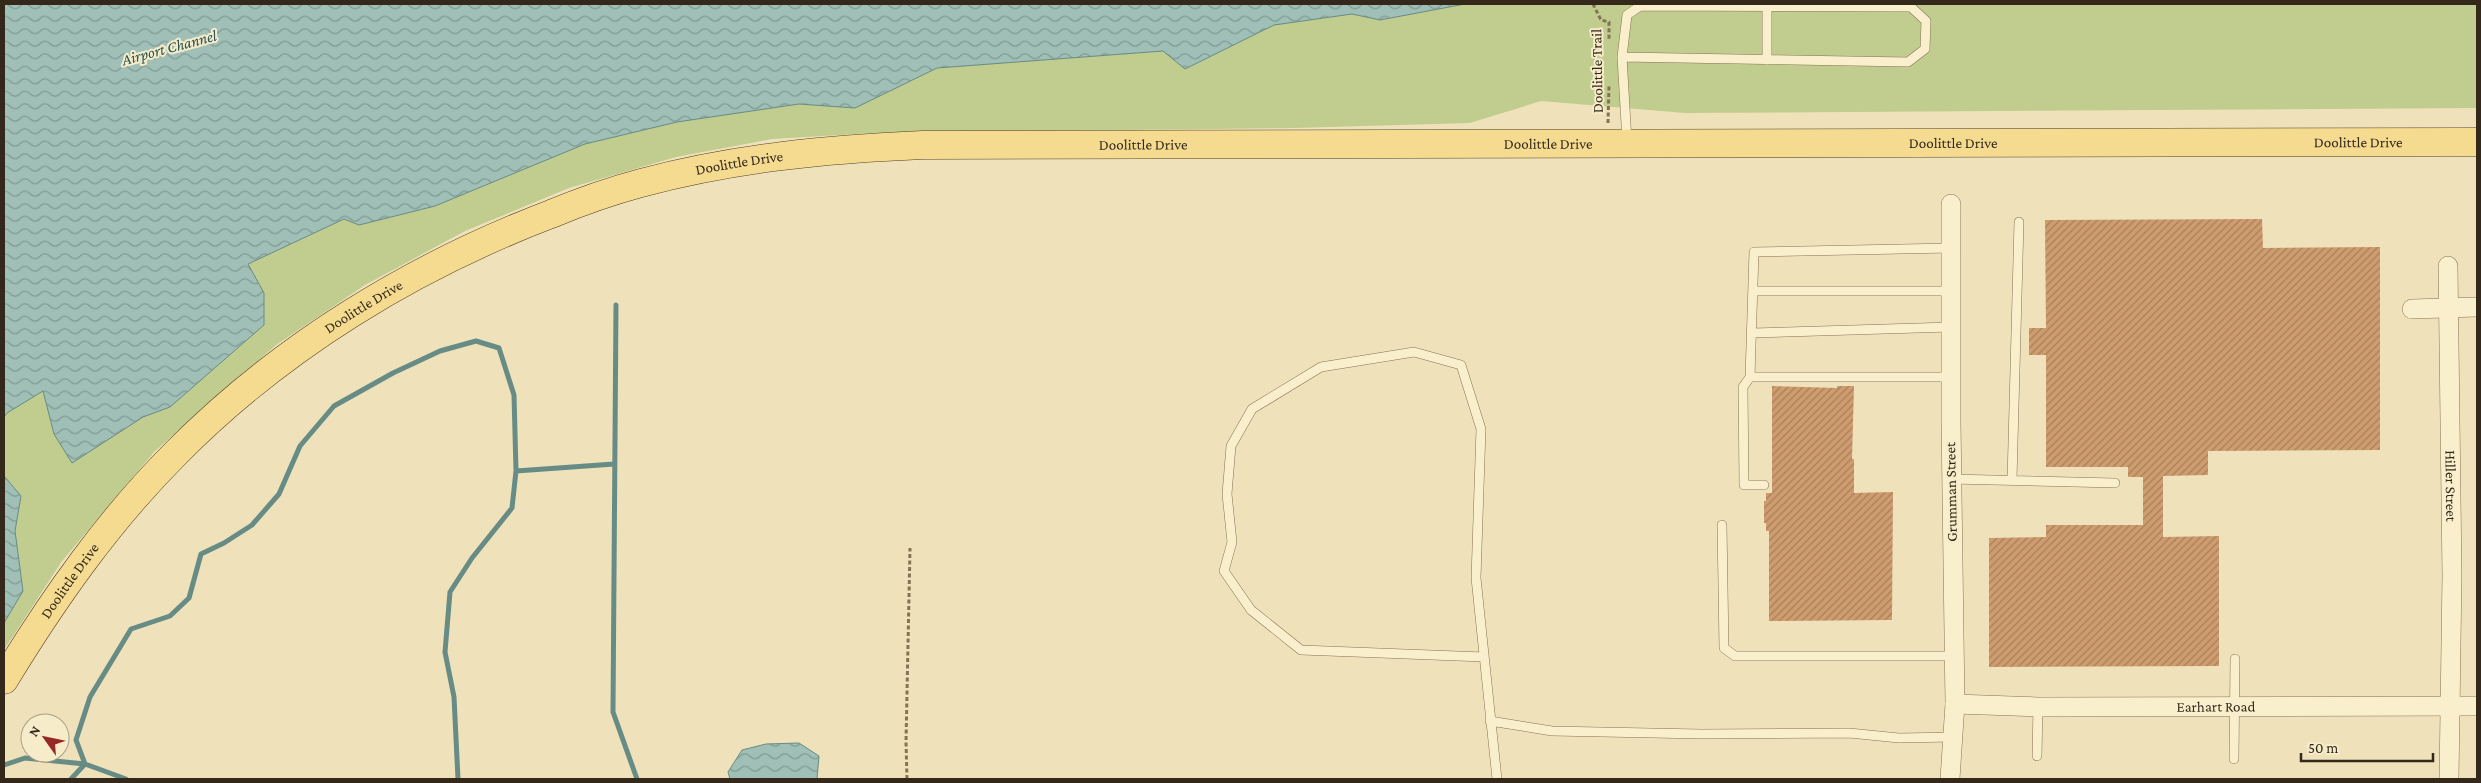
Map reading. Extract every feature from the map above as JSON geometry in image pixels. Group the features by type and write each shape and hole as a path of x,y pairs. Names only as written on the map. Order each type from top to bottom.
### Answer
{"main road":[{"name":"Doolittle Drive","path":"4,680 77,568 125,508 176,452 232,402 294,352 360,307 428,267 503,232 639,183 709,167 778,155 847,148 904,146 2477,142"}],"street":[{"name":"Grumman Street","path":"1950,779 1955,704 1951,478 1951,204"},
{"name":"Hiller Street","path":"2448,266 2452,575 2449,779"},
{"path":"2412,309 2477,307"},
{"name":"Earhart Road","path":"1955,704 2038,707 2477,706"}],"lane":[{"path":"1618,144 1622,57 1627,16 1640,6 1911,6 1926,21 1925,49 1908,62 1622,57"},
{"path":"1767,6 1767,60"},
{"path":"2012,480 2019,222"},
{"path":"1764,485 1744,484 1743,387 1750,377 1754,252 1951,248"},
{"path":"1753,291 1950,291"},
{"path":"1752,333 1951,326"},
{"path":"1484,657 1301,650 1252,610 1224,571 1232,542 1227,494 1231,446 1252,409 1321,366 1414,352 1461,365 1481,429 1476,578 1497,779"},
{"path":"1750,377 1951,377"},
{"path":"1951,478 2115,483"},
{"path":"1722,525 1724,648 1735,656 1953,656"},
{"path":"2234,759 2235,659"},
{"path":"2037,756 2038,707"},
{"path":"1490,721 1552,731 1701,734 1849,733 1899,738 1953,737"}],"path":[{"name":"Doolittle Trail","path":"1593,4 1601,20 1610,22 1609,50"},
{"name":"Doolittle Trail","path":"1609,78 1618,144"},
{"path":"907,779 910,548"}],"green space":[{"path":"4,4 2477,4 2477,108 1685,113 1541,101 1470,123 1295,128 874,133 772,139 676,157 569,188 465,231 365,285 276,345 155,451 62,561 4,650"}],"water":[{"name":"Airport Channel","path":"4,4 1465,4 1380,20 1352,14 1274,25 1185,69 1163,51 937,68 855,108 799,104 677,122 585,144 435,206 359,225 344,219 248,264 264,293 264,325 170,407 143,417 72,463 54,434 43,391 7,413 4,417"},
{"path":"4,476 21,496 15,531 23,591 4,623"},
{"path":"799,743 819,756 817,779 730,779 728,772 742,750 766,744"}],"building":[{"path":"2262,219 2263,248 2380,247 2380,450 2208,451 2208,475 2163,476 2163,537 2219,536 2219,666 1989,667 1989,538 2046,537 2046,525 2143,525 2143,477 2128,477 2128,467 2046,467 2046,355 2029,355 2029,328 2046,328 2045,220"},
{"path":"1772,386 1837,388 1837,386 1854,386 1852,459 1854,459 1854,493 1893,492 1892,620 1769,621 1769,531 1766,531 1766,523 1764,523 1764,501 1766,501 1766,493 1772,493"}],"waterway":[{"path":"616,305 613,712 637,779"},
{"path":"71,779 85,764 76,740 90,697 131,629 170,616 189,598 201,554 224,543 252,525 279,494 300,446 334,406 393,373 440,351 476,341 499,348 514,395 516,471 512,508 472,558 450,592 445,652 454,697 458,779"},
{"path":"516,471 614,464"},
{"path":"4,765 25,758 85,764 126,779"}]}
